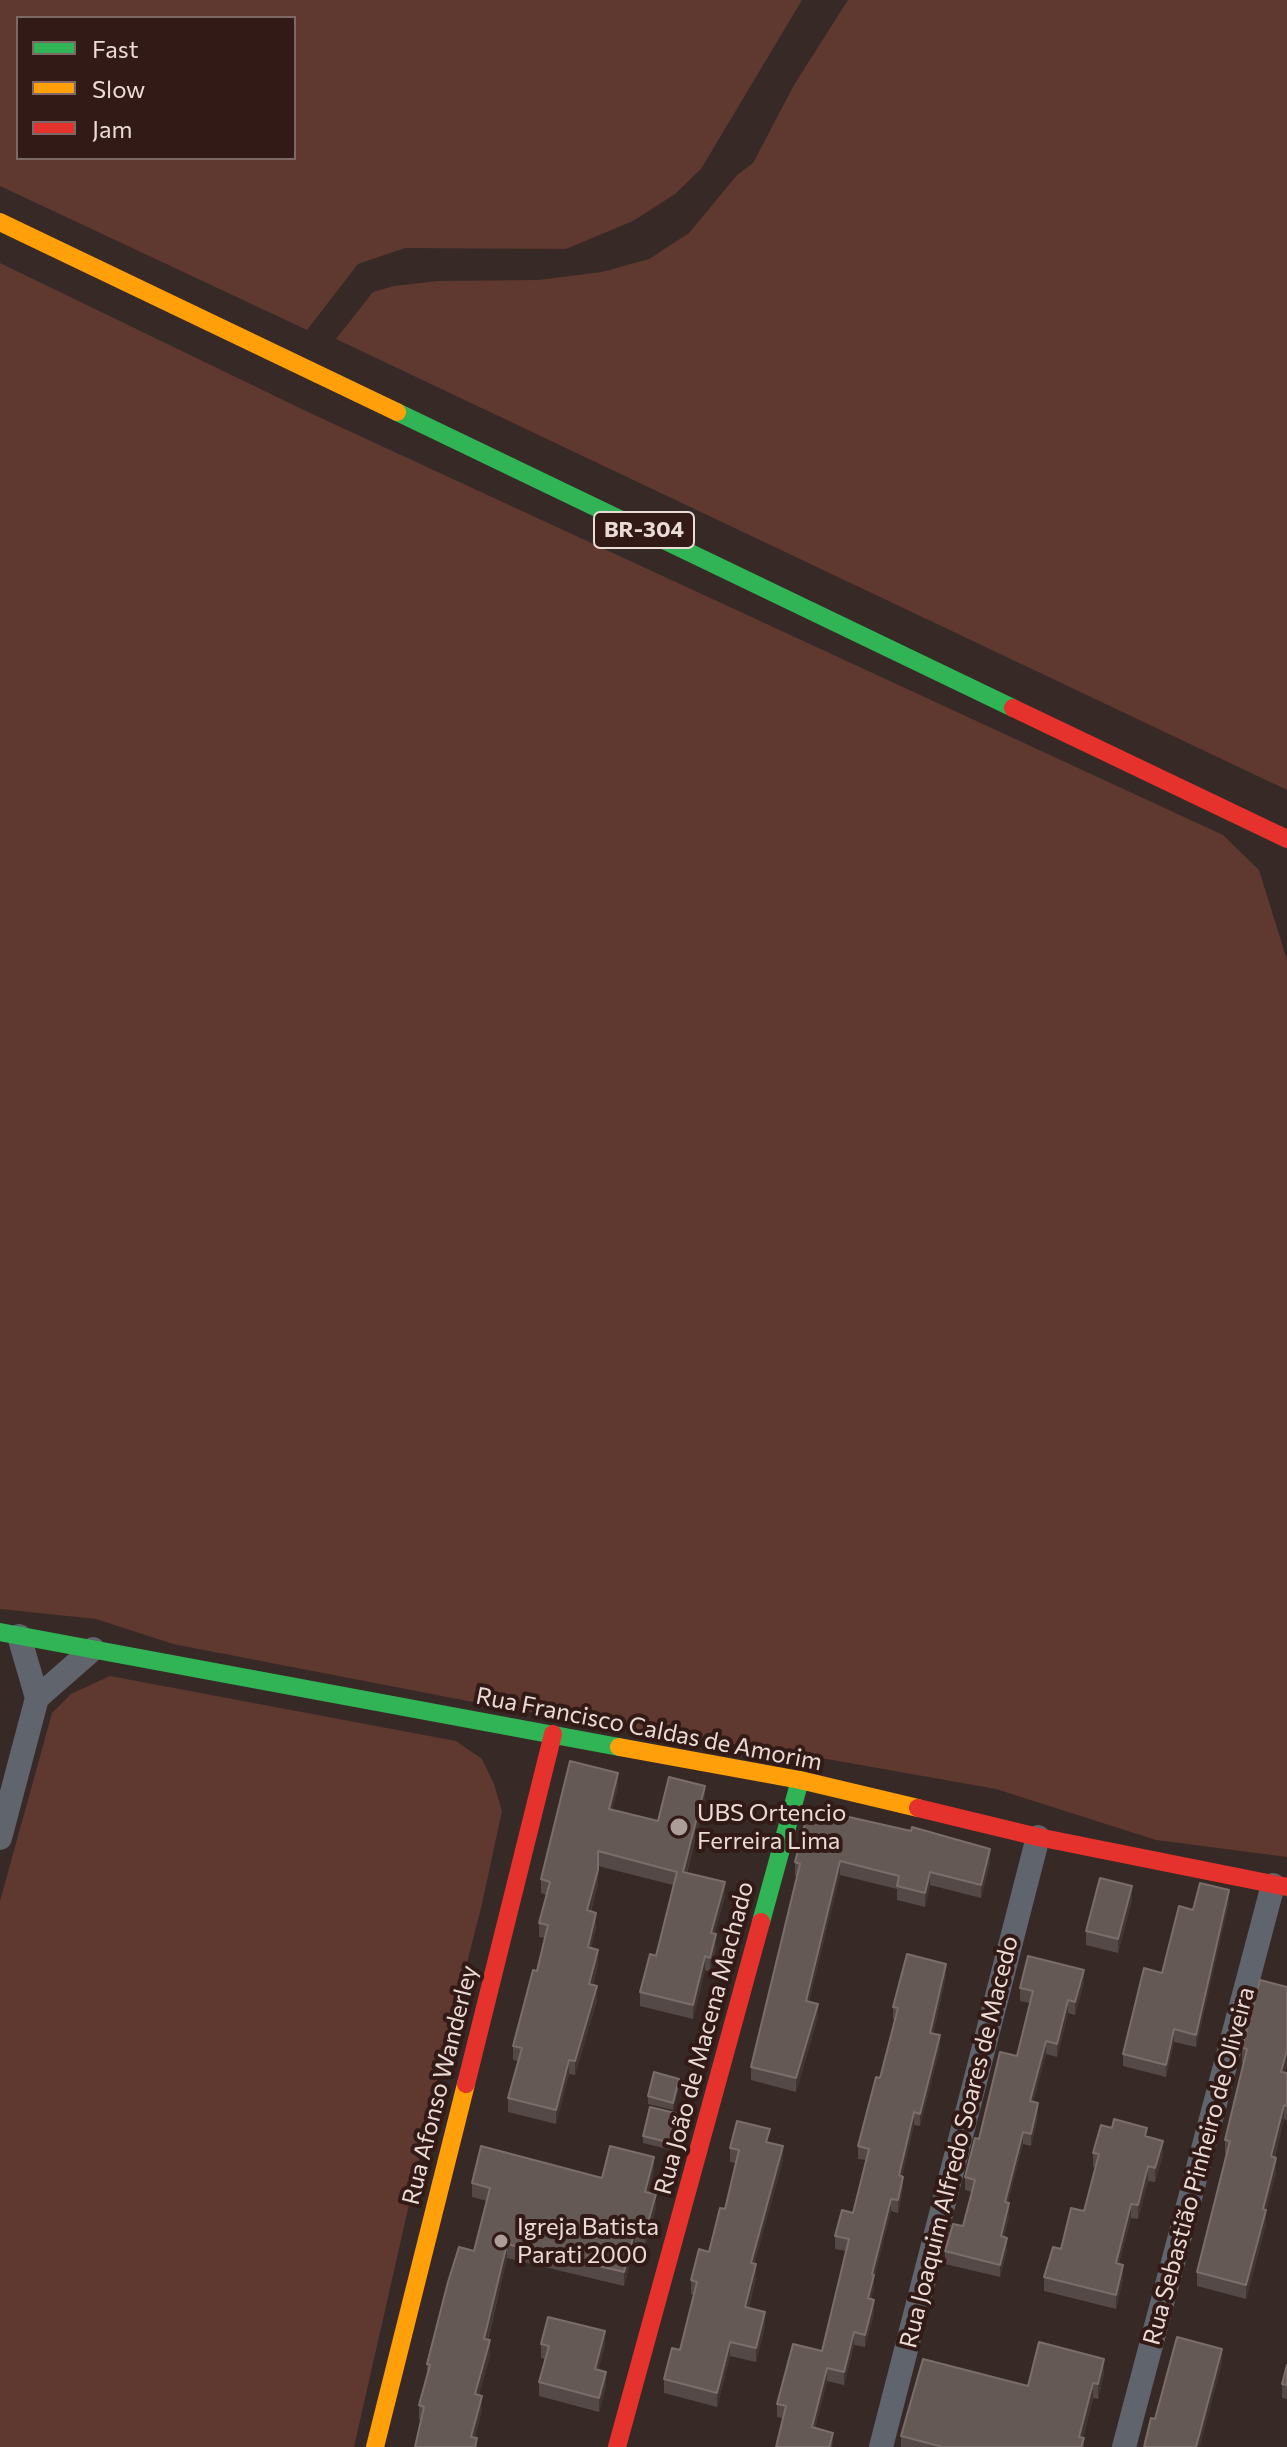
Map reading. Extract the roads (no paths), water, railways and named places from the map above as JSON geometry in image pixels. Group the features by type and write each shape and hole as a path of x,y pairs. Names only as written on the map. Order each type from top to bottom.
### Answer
{"main road":[{"name":"BR-304","path":"0,222 1287,839"},
{"name":"Rua Francisco Caldas de Amorim","path":"10,1634 800,1780 1038,1837 1280,1886"},
{"name":"Rua Afonso Wanderley","path":"375,2447 553,1734"},
{"name":"Rua João de Macena Machado","path":"617,2447 800,1780"}],"street":[{"path":"10,1634 37,1698"},
{"path":"0,1838 37,1698 93,1649"},
{"name":"Rua Joaquim Alfredo Soares de Macedo","path":"881,2447 1038,1837"},
{"name":"Rua Sebastião Pinheiro de Oliveira","path":"1124,2447 1280,1886"}],"place":[{"name":"UBS Ortencio Ferreira Lima","path":"679,1827"},
{"name":"Igreja Batista Parati 2000","path":"501,2241"}]}
